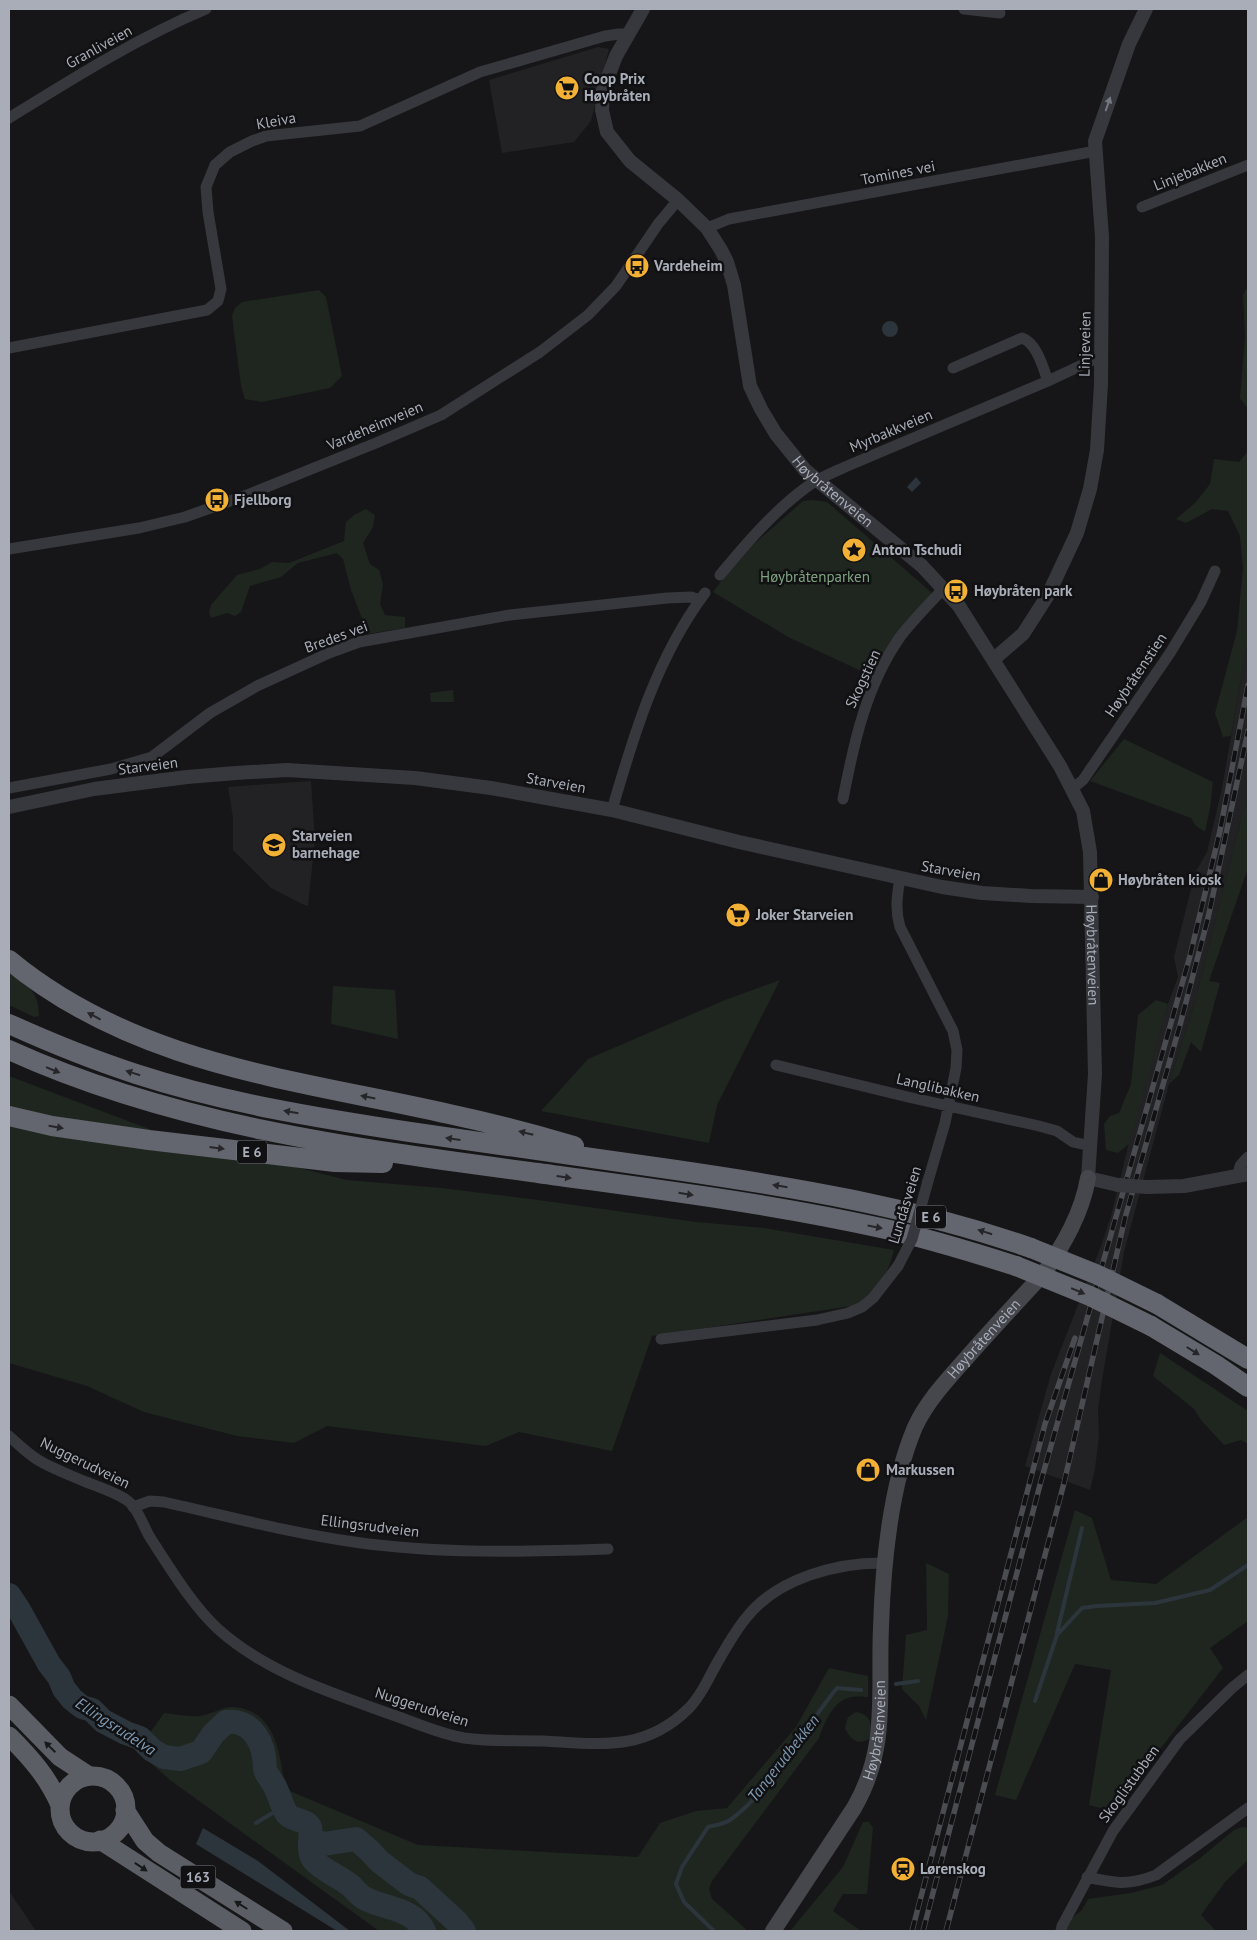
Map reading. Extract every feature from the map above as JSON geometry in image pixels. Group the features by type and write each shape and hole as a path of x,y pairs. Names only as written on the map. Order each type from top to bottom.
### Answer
{"highway":[{"name":"E 6","path":"9,960 37,982 80,1008 110,1024 183,1054 293,1082 449,1114 542,1137 640,1165"},
{"name":"E 6","path":"9,1024 88,1057 139,1075 231,1099 381,1128 755,1182 859,1200 960,1225 1031,1248 1098,1275 1157,1304 1248,1359"},
{"name":"E 6","path":"9,1050 80,1080 177,1111 230,1124 335,1144 793,1210 883,1228 954,1247 1016,1266 1090,1296 1151,1326 1208,1360 1248,1387"},
{"name":"E 6","path":"9,1116 99,1134 335,1162 498,1168"},
{"name":"163","path":"9,1705 60,1757 89,1776 104,1778 112,1782 122,1794 125,1810 145,1841 159,1853 283,1931"},
{"name":"163","path":"9,1736 40,1768 60,1805 62,1819 72,1834 89,1841 100,1840 242,1931"},
{"path":"60,1805 62,1797 72,1783 89,1776"},
{"path":"100,1840 108,1837 120,1826 125,1810"}],"main road":[{"name":"Høybråtenveien","path":"773,1931 848,1819 869,1778 879,1731 882,1602 898,1479 923,1411 939,1389 1044,1273 1066,1239 1085,1198 1088,1178"}],"street":[{"name":"Granliveien","path":"9,118 181,14 206,9"},
{"name":"Høybråtenveien","path":"643,9 611,66 603,90 604,122 607,132 630,161 678,200 707,228 721,250 731,275 746,366 755,396 786,447 817,481 909,555 944,588 966,615 994,659 1072,788 1083,811 1090,852 1092,897 1094,1074 1088,1178"},
{"path":"964,9 1000,14"},
{"name":"Linjeveien","path":"994,659 1016,642 1030,624 1058,577 1077,533 1090,489 1097,450 1101,356 1102,237 1096,141 1129,44 1146,9"},
{"name":"Kleiva","path":"9,348 207,310 218,301 221,289 208,212 206,187 215,166 230,152 241,146 266,136 360,126 480,72 605,36 628,34"},
{"name":"Tomines vei","path":"707,228 730,219 1096,151"},
{"name":"Linjebakken","path":"1142,207 1248,165"},
{"name":"Vardeheimveien","path":"9,549 139,528 185,518 248,495 384,440 441,414 547,347 588,315 616,286 658,224 678,200"},
{"path":"953,368 1022,338 1026,339 1032,346 1048,381"},
{"name":"Myrbakkveien","path":"720,575 762,528 804,488 845,467 1048,381 1101,356"},
{"name":"Høybråtenstien","path":"1072,788 1083,780 1170,653 1201,602 1215,571"},
{"name":"Skogstien","path":"843,799 859,724 868,696 883,666 901,637 944,588"},
{"name":"Bredes vei","path":"9,788 111,769 152,756 210,713 257,686 358,642 518,614 702,596 670,649 650,692 612,810"},
{"name":"Starveien","path":"9,807 103,788 187,777 286,770 425,779 491,788 612,810 739,842 900,878 982,893 1092,897"},
{"name":"Lundåsveien","path":"661,1338 817,1320 848,1313 873,1298 898,1266 912,1239 941,1141 957,1058 956,1041 953,1031 900,927 896,906 900,878"},
{"name":"Langlibakken","path":"776,1065 1057,1131 1074,1142 1091,1146"},
{"path":"1244,1175 1238,1168 1248,1157"},
{"path":"1088,1178 1118,1185 1147,1187 1184,1186 1244,1175"},
{"name":"Nuggerudveien","path":"9,1436 38,1460 128,1500 150,1537 197,1607 231,1641 280,1672 422,1726 461,1738 489,1741 541,1741 601,1745 630,1741 647,1736 662,1729 689,1707 700,1694 746,1617 768,1598 821,1570 849,1565 886,1564"},
{"name":"Ellingsrudveien","path":"133,1507 150,1501 164,1502 329,1538 412,1548 518,1552 608,1549"},
{"name":"Skoglistubben","path":"1061,1931 1087,1876 1113,1831 1180,1739 1248,1675"},
{"path":"1087,1876 1127,1884 1156,1875 1248,1808"}],"shaded area":[{"path":"598,47 609,49 591,121 574,142 502,153 489,80"},
{"path":"890,321 898,329 890,337 882,329"},
{"path":"916,477 921,483 912,492 907,487"},
{"path":"1248,640 1248,791 1195,1001 1169,1084 1124,1252 1102,1380 1098,1409 1099,1436 1090,1490 1025,1466 1051,1374 1111,1216 1133,1126 1168,1004 1178,977 1174,957 1195,873 1207,852 1222,788"},
{"name":"Starveien barnehage","path":"311,781 315,840 308,906 271,888 233,850 233,818 228,787"},
{"path":"203,1828 258,1861 350,1931 337,1931 196,1844"},
{"path":"9,1891 36,1931 9,1931"}],"green space":[{"path":"1246,289 1248,289 1248,409 1240,398 1245,336 1243,295"},
{"path":"319,290 326,297 342,376 330,388 262,402 245,399 241,386 232,316 235,308 242,302"},
{"path":"1248,451 1248,640 1231,736 1223,737 1215,713 1237,631 1243,568 1240,536 1228,511 1212,509 1186,523 1176,519 1195,503 1210,484 1214,459 1239,462"},
{"name":"Høybråtenparken","path":"803,501 827,502 931,592 931,596 884,655 872,676 790,638 713,592 729,571 755,543"},
{"path":"366,509 375,515 373,527 363,543 370,564 379,570 383,584 380,604 385,615 405,617 405,628 368,634 351,590 343,559 337,553 298,563 281,577 250,586 241,612 235,616 227,613 211,618 209,613 211,605 237,575 260,569 272,562 289,563 344,541 346,522 354,515"},
{"path":"453,690 454,702 431,702 430,693"},
{"path":"1124,739 1213,782 1205,832 1195,825 1191,818 1090,781"},
{"path":"1248,791 1248,868 1209,981 1220,983 1201,1052 1191,1042 1179,1075 1169,1084 1195,1001"},
{"path":"9,968 34,994 37,1000 39,1016 34,1017 9,1005"},
{"path":"780,980 717,1105 709,1143 541,1111 588,1059 725,1000"},
{"path":"333,986 395,990 398,1039 331,1024"},
{"path":"1156,1000 1168,1004 1129,1144 1118,1153 1106,1150 1104,1124 1110,1116 1119,1113 1131,1084 1138,1015"},
{"path":"9,1076 157,1132 347,1180 441,1188 696,1222 764,1228 894,1250 885,1275 872,1292 858,1305 652,1336 612,1451 519,1432 486,1446 327,1426 294,1443 237,1436 144,1412 87,1386 9,1363"},
{"path":"1160,1353 1248,1411 1248,1444 1241,1440 1224,1445 1201,1420 1194,1409 1153,1376"},
{"path":"1075,1510 1092,1518 1111,1580 1156,1584 1248,1517 1248,1621 1210,1648 1223,1668 1112,1811 1089,1805 1111,1670 1075,1664 1016,1800 995,1795"},
{"path":"926,1563 949,1574 948,1616 926,1720 919,1706 902,1689 906,1635 927,1630"},
{"path":"829,1668 868,1676 868,1697 845,1699 835,1707 827,1719 819,1738 712,1881 709,1889 712,1899 746,1929 745,1931 379,1931 170,1780 137,1751 164,1713 195,1716 228,1707 247,1710 259,1716 274,1736 285,1789 418,1845 638,1857 660,1823 696,1811 727,1808 796,1727"},
{"path":"856,1712 865,1715 871,1725 869,1739 861,1742 854,1740 845,1728 848,1717"},
{"path":"863,1822 869,1822 873,1828 867,1894 843,1894 833,1911 861,1931 790,1931 843,1867"},
{"path":"1242,1827 1248,1828 1248,1860 1225,1882 1201,1915 1216,1931 1060,1931 1062,1926 1082,1910 1088,1899 1131,1893 1162,1885 1199,1859 1234,1830"}],"waterway":[{"path":"1057,1633 1082,1528"},
{"name":"Tangerudbekken","path":"1035,1701 1057,1635 1082,1608 1155,1603 1210,1590 1248,1565"},
{"name":"Ellingsrudelva","path":"9,1595 49,1664 59,1677 64,1689 72,1699 82,1707 92,1710 103,1721 140,1738 152,1750 164,1757 180,1759 201,1752 214,1733 226,1722 241,1723 247,1726 260,1743 265,1770 275,1787 285,1811 292,1818 308,1824 310,1827 310,1852 313,1859 364,1898 406,1913 419,1923 424,1931"},
{"name":"Tangerudbekken","path":"896,1684 918,1681"},
{"name":"Tangerudbekken","path":"714,1931 684,1902 676,1884 682,1867 708,1827 730,1820 746,1807 774,1776 837,1688 861,1690"},
{"path":"256,1823 284,1806"},
{"name":"Ellingsrudelva","path":"311,1840 324,1844 356,1839 379,1861 409,1884 420,1888 457,1922 464,1931"}],"railway":[{"path":"923,1931 1041,1481 1190,956 1220,831 1248,685"},
{"path":"946,1931 1064,1483 1125,1218 1180,1025 1208,918 1248,731"},
{"path":"912,1931 1045,1424 1075,1338"}],"place":[{"name":"Coop Prix Høybråten","path":"567,88"},
{"name":"Vardeheim","path":"637,266"},
{"name":"Fjellborg","path":"217,500"},
{"name":"Anton Tschudi","path":"854,550"},
{"name":"Høybråten park","path":"956,591"},
{"name":"Starveien barnehage","path":"274,845"},
{"name":"Høybråten kiosk","path":"1101,880"},
{"name":"Joker Starveien","path":"738,915"},
{"name":"Markussen","path":"868,1470"},
{"name":"Lørenskog","path":"903,1869"}]}
